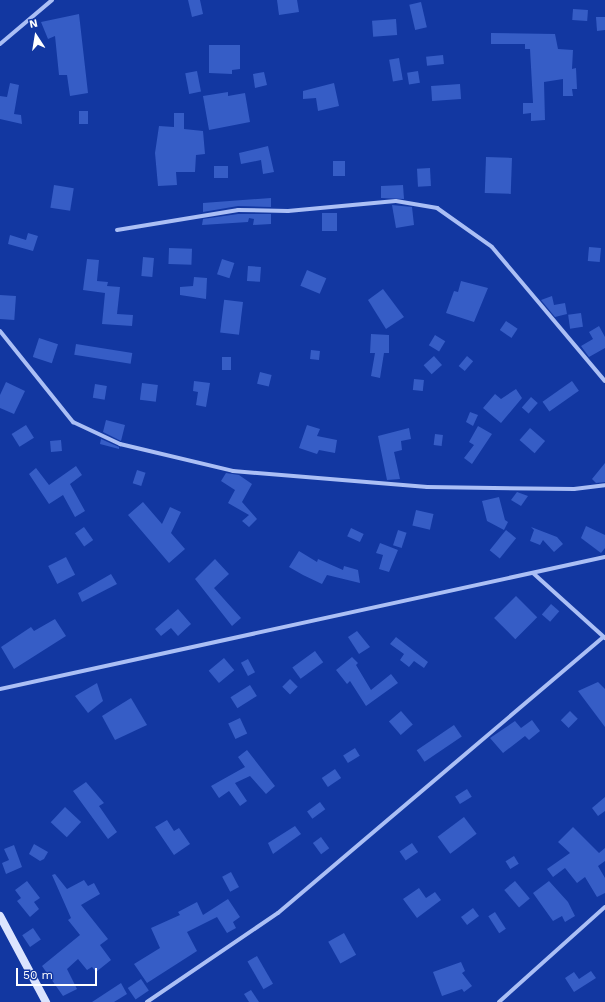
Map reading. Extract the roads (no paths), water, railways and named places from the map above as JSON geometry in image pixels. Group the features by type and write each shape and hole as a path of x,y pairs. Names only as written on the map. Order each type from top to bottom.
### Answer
{"street":[{"path":"0,44 52,0"},
{"path":"117,230 238,210 288,211 396,201 437,208 492,247 605,381"},
{"path":"0,331 73,422 120,444 233,470 420,487 574,488 605,485"},
{"path":"0,689 605,558"},
{"path":"147,1002 278,913 604,638 533,573"},
{"path":"499,1002 605,907"},
{"path":"0,916 46,1002"}]}
